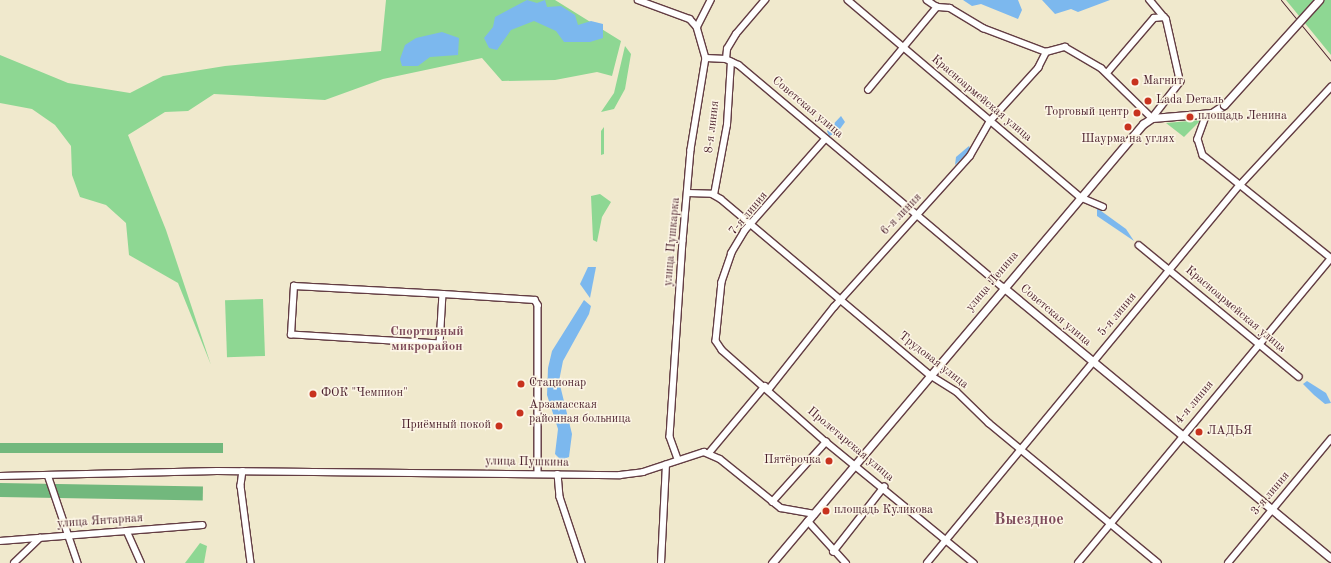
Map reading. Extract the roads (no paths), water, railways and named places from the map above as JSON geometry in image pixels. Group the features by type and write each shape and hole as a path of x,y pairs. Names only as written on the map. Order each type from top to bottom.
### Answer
{"main road":[{"path":"1152,118 1207,114 1224,105 1319,0"},
{"name":"улица Ленина","path":"855,465 1080,197 1143,124 1152,118"},
{"name":"Советская улица","path":"1003,287 1331,558"},
{"path":"772,563 855,465"}],"street":[{"path":"638,0 680,14 697,27 711,0"},
{"name":"8-я линия","path":"714,195 727,125 729,60 727,49 736,34 764,0"},
{"name":"Красноармейская улица","path":"848,0 1080,197 1103,207"},
{"path":"927,0 937,7 950,8 983,28 1046,52 1064,47 1107,72 1152,118 1180,82 1164,18 1149,0"},
{"path":"868,90 937,7"},
{"path":"1107,72 1154,18 1164,18"},
{"name":"улица Пушкарка","path":"678,459 670,437 688,193 706,58 697,27"},
{"name":"6-я линия","path":"709,453 767,388 916,212 970,156 990,121 1038,68 1046,52"},
{"path":"706,58 729,60"},
{"name":"Советская улица","path":"729,60 916,212 1003,287"},
{"name":"5-я линия","path":"926,563 947,541 1240,185 1331,86"},
{"path":"1207,114 1198,139 1200,150 1240,185 1331,258"},
{"name":"7-я линия","path":"716,341 724,272 732,253 752,224 826,139"},
{"path":"688,193 714,195"},
{"name":"Трудовая улица","path":"714,195 752,224 930,375 956,391 1021,450 1158,563"},
{"name":"Красноармейская улица","path":"1139,245 1258,345 1299,377"},
{"name":"4-я линия","path":"1078,563 1331,258"},
{"path":"443,294 440,344 294,336 290,332 294,286 443,294 537,302 538,474"},
{"name":"Пролетарская улица","path":"716,341 826,442 884,487 974,563"},
{"name":"3-я линия","path":"1228,563 1331,439"},
{"path":"772,502 826,442"},
{"name":"улица Пушкина","path":"0,476 216,471 630,475 666,465 678,459 700,452 709,453"},
{"path":"709,453 772,502 789,511 814,514"},
{"path":"661,563 666,465"},
{"path":"243,471 241,486 251,563"},
{"path":"558,474 560,497 582,563"},
{"path":"48,475 78,563"},
{"path":"833,552 884,487"},
{"path":"808,521 827,540 833,552 846,563"},
{"name":"улица Янтарная","path":"0,541 202,525"},
{"path":"128,531 141,563"},
{"path":"14,563 40,538"}],"water":[{"path":"527,0 537,3 545,0 547,7 561,6 575,15 578,25 591,21 603,24 603,38 590,42 564,42 556,31 534,21 511,30 497,50 489,48 484,38 493,27 495,17"},
{"path":"963,0 1018,0 1022,10 1018,19 981,4 972,6"},
{"path":"1042,0 1110,0 1078,12 1071,9 1055,14"},
{"path":"442,32 459,38 458,55 430,57 418,66 402,66 400,59 405,45 416,38"},
{"path":"841,116 845,122 837,133 829,136 827,131"},
{"path":"969,146 971,150 955,165 956,157"},
{"path":"1097,208 1126,229 1134,241 1097,216"},
{"path":"588,267 596,267 590,298 580,284"},
{"path":"584,300 591,306 589,314 563,361 559,381 572,434 569,457 561,460 555,454 558,429 547,395 548,368 552,351"},
{"path":"1307,381 1326,393 1331,403 1325,404 1314,395 1303,384"}],"railway":[{"path":"1281,0 1331,61"}],"place":[{"name":"Магнит","path":"1135,82"},
{"name":"Lada Dеталь","path":"1148,101"},
{"name":"Торговый центр","path":"1137,113"},
{"name":"площадь Ленина","path":"1190,117"},
{"name":"Шаурма на углях","path":"1128,127"},
{"name":"Стационар","path":"521,384"},
{"name":"ФОК \"Чемпион\"","path":"313,394"},
{"name":"Арзамасская районная больница","path":"520,413"},
{"name":"Приёмный покой","path":"499,426"},
{"name":"ЛАДЬЯ","path":"1199,432"},
{"name":"Пятёрочка","path":"829,461"},
{"name":"площадь Куликова","path":"826,511"}],"district":[{"name":"Спортивный микрорайон","path":"427,340"},
{"name":"Выездное","path":"1029,520"}]}
